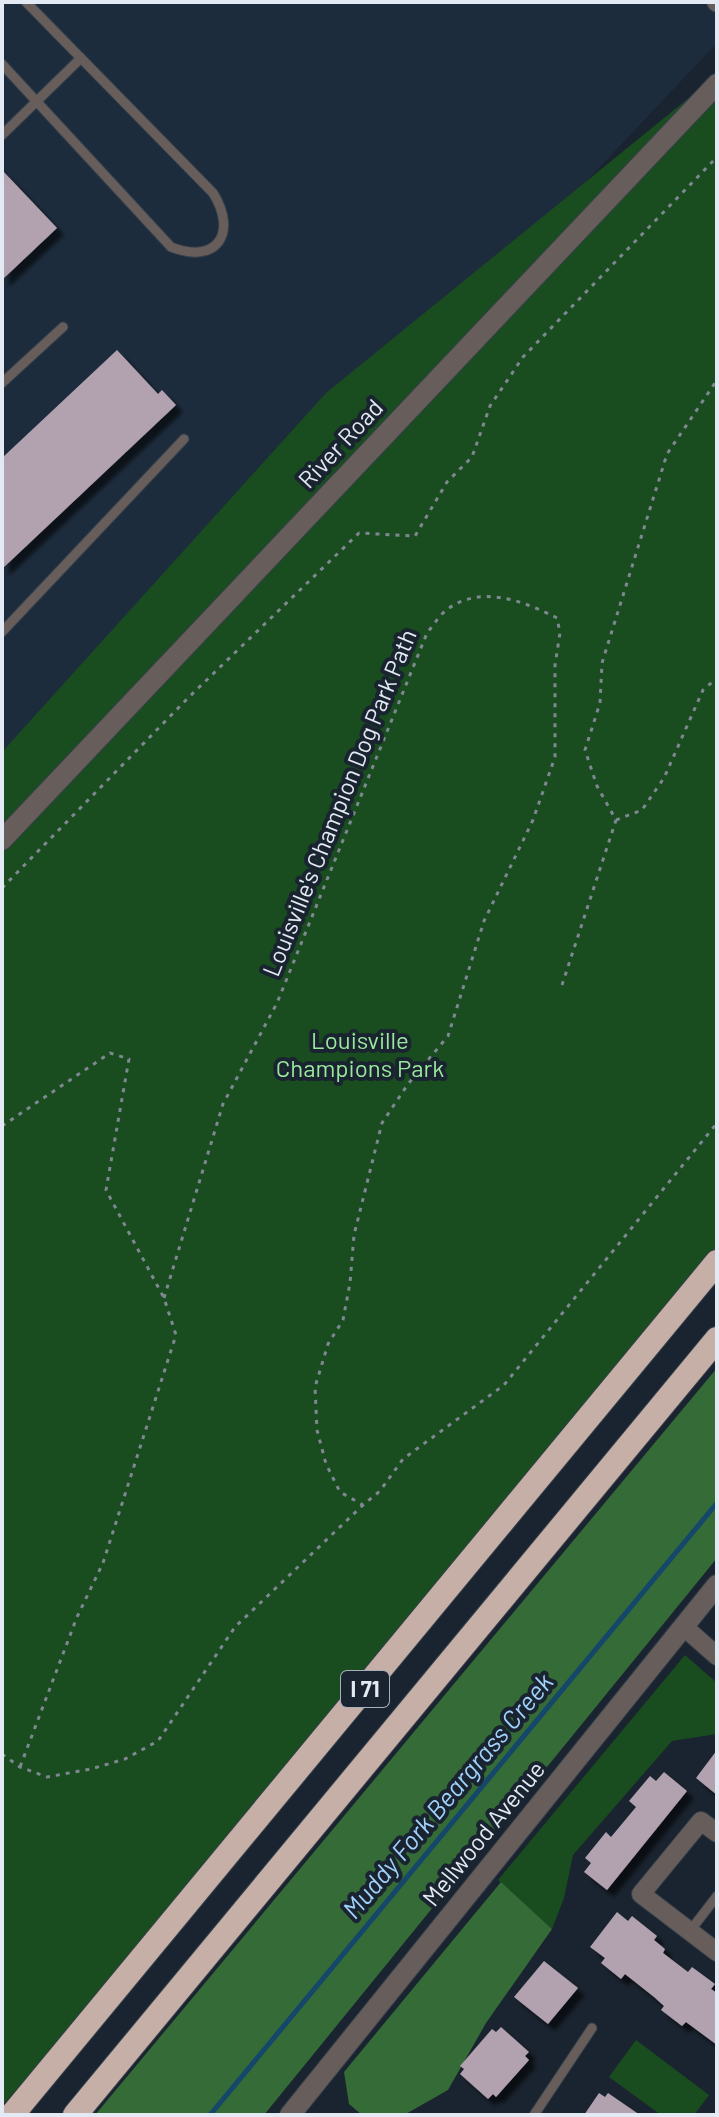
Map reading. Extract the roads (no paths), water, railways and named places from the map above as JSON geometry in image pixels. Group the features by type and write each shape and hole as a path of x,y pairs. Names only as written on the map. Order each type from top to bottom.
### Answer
{"highway":[{"name":"I 71","path":"12,2115 717,1262"},
{"name":"I 71","path":"75,2115 717,1339"}],"street":[{"name":"River Road","path":"2,840 717,84"},
{"name":"Mellwood Avenue","path":"290,2115 717,1585"},
{"path":"684,1627 717,1656"},
{"path":"717,1833 701,1821 641,1894 717,1952"}],"lane":[{"path":"2,64 171,247 188,254 203,252 222,236 225,223 222,208 213,193 26,2"},
{"path":"2,135 81,58"},
{"path":"2,383 63,327"},
{"path":"2,632 184,439"},
{"path":"690,1931 717,1896"},
{"path":"534,2115 592,2028"}],"waterway":[{"name":"Muddy Fork Beargrass Creek","path":"210,2115 717,1503"}],"park label":[{"name":"Louisville Champions Park","path":"360,1055"}]}
